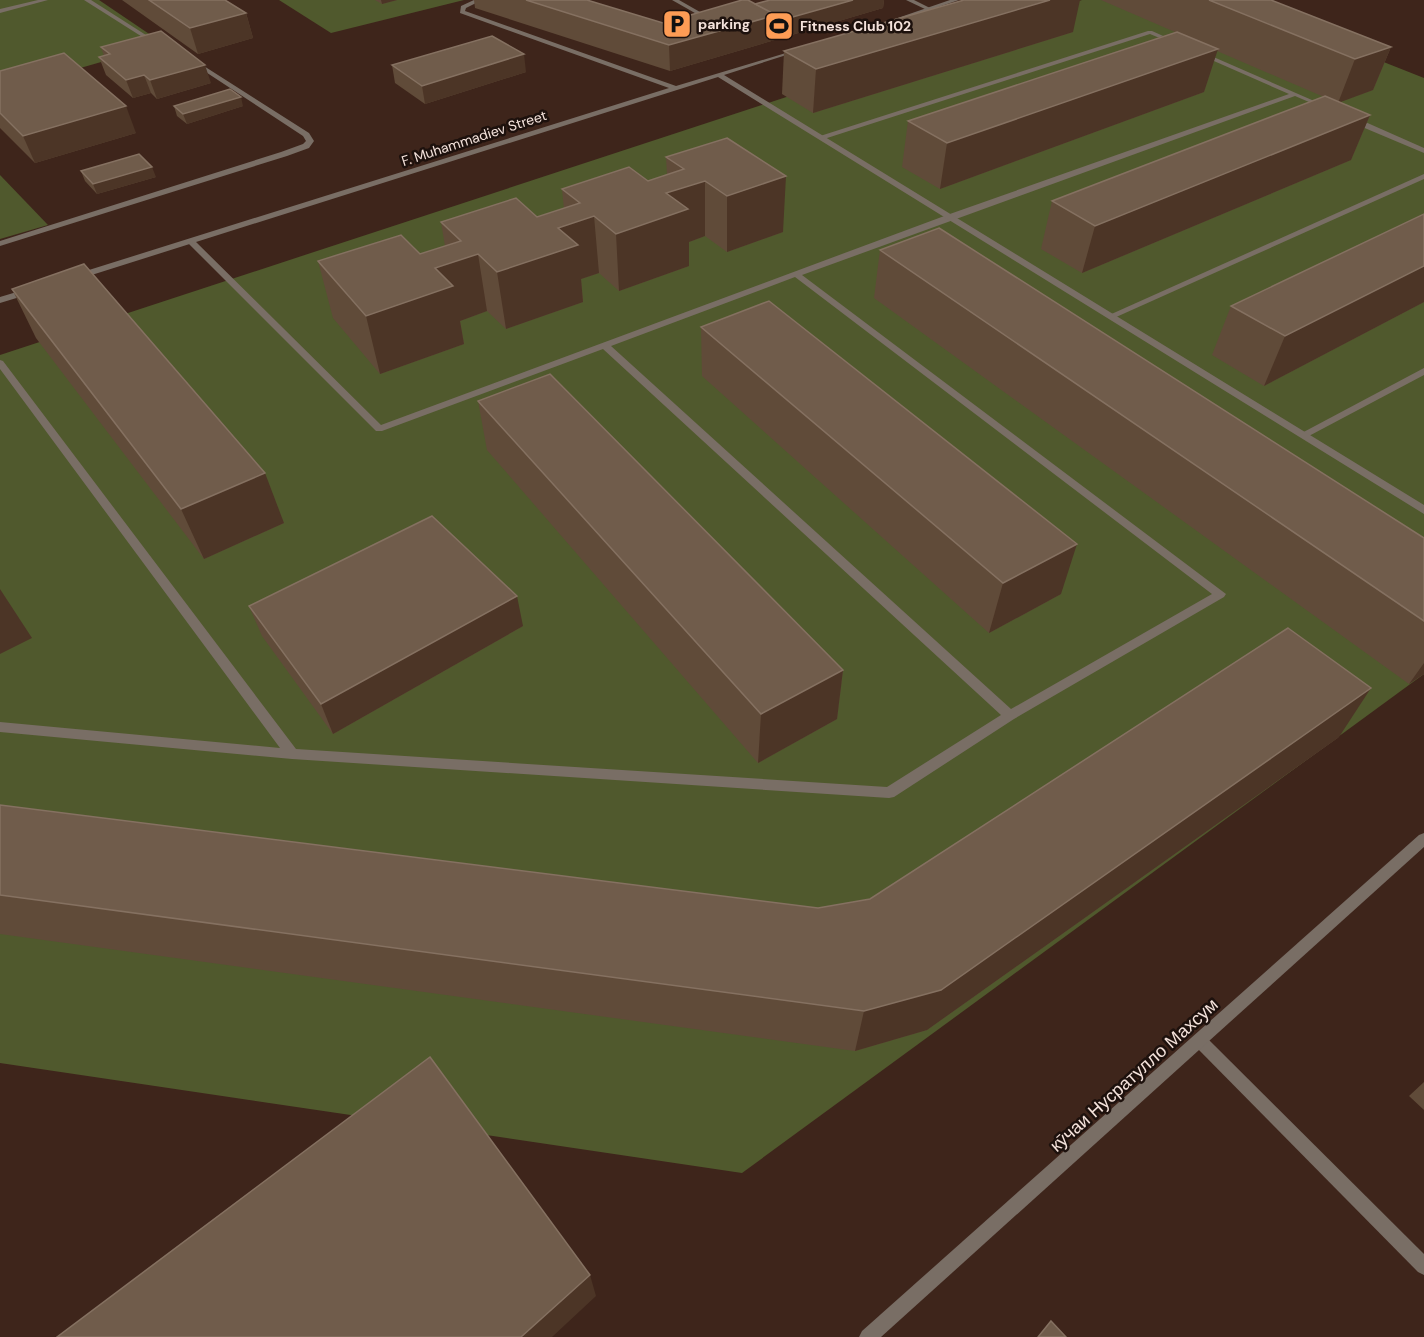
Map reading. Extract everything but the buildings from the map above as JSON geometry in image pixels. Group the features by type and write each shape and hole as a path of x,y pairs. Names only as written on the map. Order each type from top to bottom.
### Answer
{"street":[{"path":"0,11 45,0"},
{"path":"87,0 165,47"},
{"path":"479,0 463,7 462,12 675,88"},
{"path":"675,0 711,20"},
{"path":"909,0 929,9"},
{"path":"884,23 956,0"},
{"path":"701,22 722,17"},
{"path":"821,137 1150,32 1181,45"},
{"name":"F. Muhammadiev Street","path":"67,280 807,47"},
{"path":"1191,50 1424,151"},
{"path":"0,244 284,154 306,146 310,141 269,110 187,57"},
{"path":"718,74 1424,510"},
{"path":"191,242 379,429 950,217 1294,94"},
{"path":"1111,316 1424,176"},
{"path":"0,727 292,754 889,793 1010,716 1220,594 796,274"},
{"path":"0,300 34,290"},
{"path":"604,345 1010,716"},
{"path":"0,363 292,754"},
{"path":"1303,435 1424,371"},
{"name":"кӯчаи Нусратулло Махсум","path":"868,1337 1201,1042 1424,839"},
{"path":"1201,1042 1424,1266"}],"green space":[{"path":"0,0 99,0 164,44 0,91"},
{"path":"279,0 464,0 331,33"},
{"path":"1082,0 1227,0 1424,78 1424,674 742,1173 0,1063 0,355"},
{"path":"0,175 48,225 0,239"}],"place":[{"name":"parking","path":"677,24"},
{"name":"Fitness Club 102","path":"779,26"}]}
